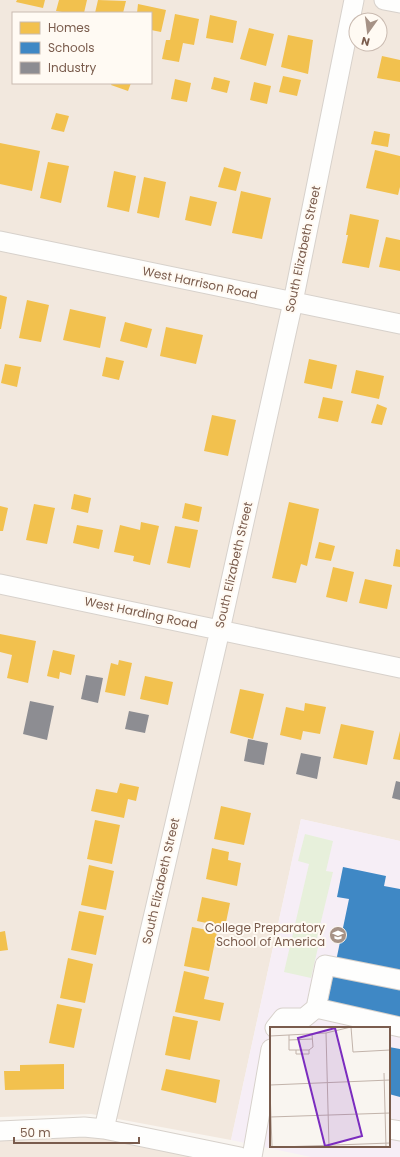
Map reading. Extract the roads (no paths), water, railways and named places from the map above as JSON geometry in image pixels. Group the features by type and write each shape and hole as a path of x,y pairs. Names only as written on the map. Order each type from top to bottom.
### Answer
{"street":[{"name":"South Elizabeth Street","path":"104,1129 220,630 293,302 354,0"},
{"path":"384,0 400,3"},
{"name":"West Harrison Road","path":"0,241 400,324"},
{"name":"West Harding Road","path":"0,584 400,668"},
{"path":"276,1027 283,1018 304,1018 316,1008 324,965 400,980"},
{"path":"316,1008 400,1027"},
{"path":"252,1157 265,1110 270,1059"},
{"path":"0,1130 84,1127 104,1129 207,1154 240,1157"},
{"path":"390,1129 400,1131"}],"place":[{"name":"College Preparatory School of America","path":"338,935"}]}
